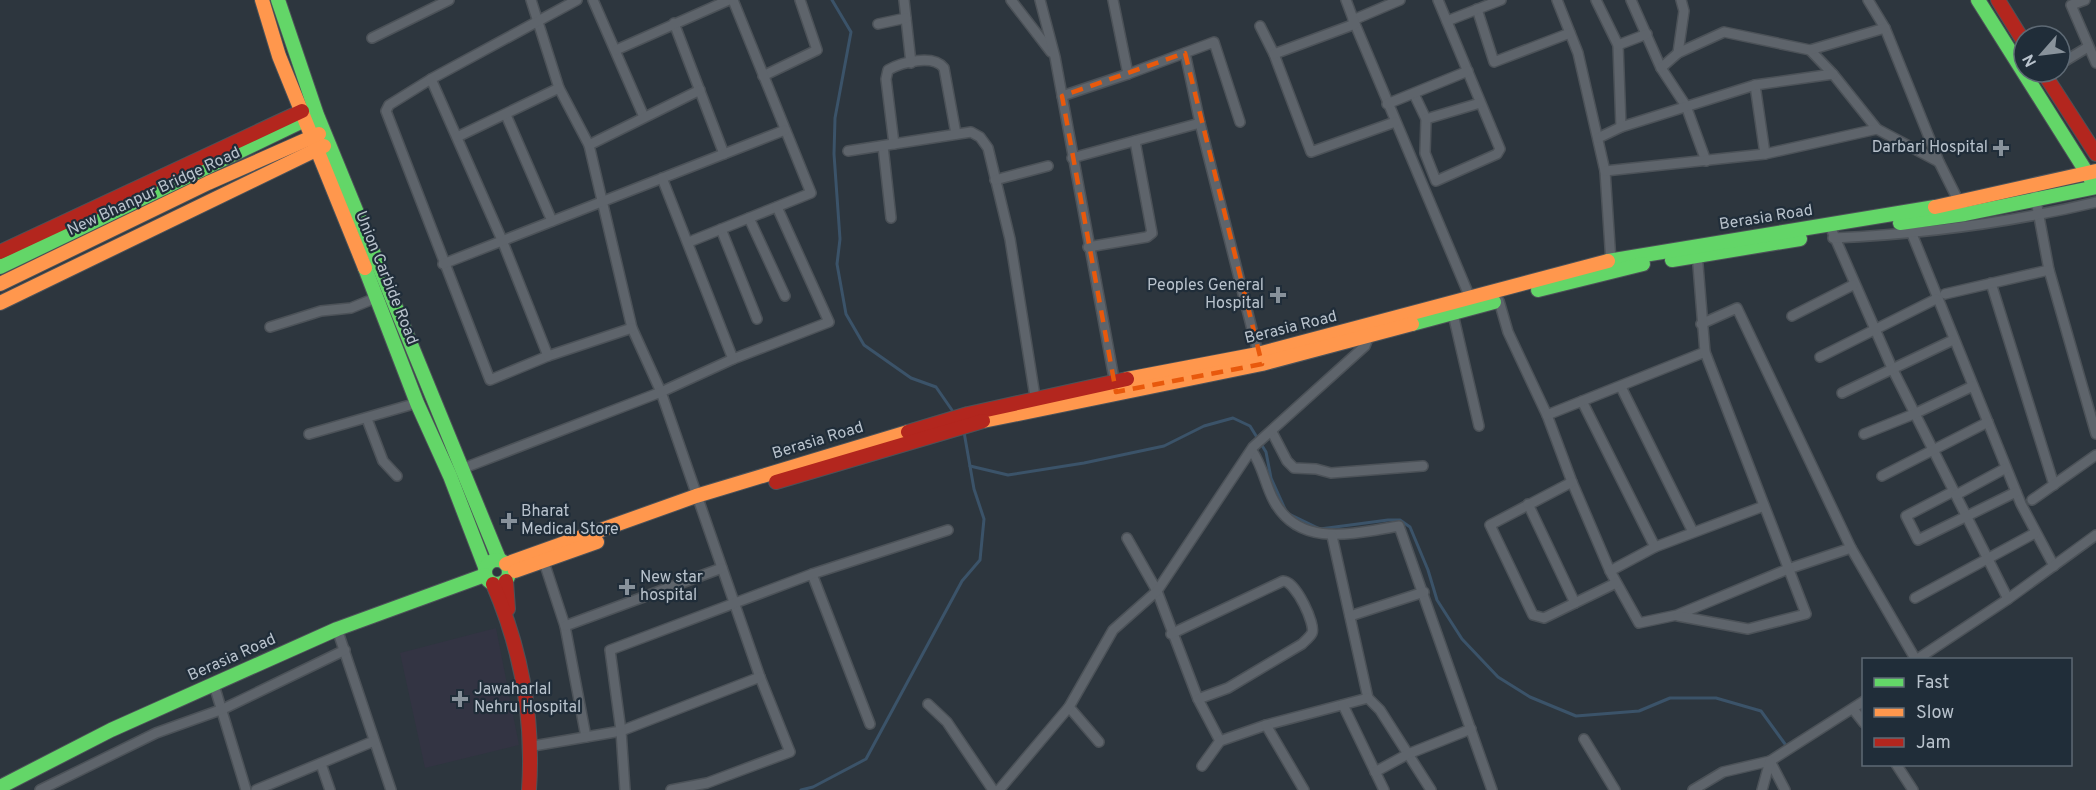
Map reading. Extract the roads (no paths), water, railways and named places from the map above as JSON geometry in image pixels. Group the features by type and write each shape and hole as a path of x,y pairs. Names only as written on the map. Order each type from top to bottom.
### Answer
{"main road":[{"name":"Union Carbide Road","path":"262,0 279,56 309,113"},
{"name":"Union Carbide Road","path":"278,0 309,113 417,403 498,572"},
{"path":"1978,0 2092,172 2096,188"},
{"path":"1998,0 2013,24"},
{"path":"1999,32 2012,25"},
{"path":"2052,84 2095,152"},
{"path":"0,252 309,113"},
{"name":"New Bhanpur Bridge Road","path":"0,267 309,113"},
{"name":"Union Carbide Road","path":"320,141 464,468 498,572"},
{"path":"0,303 320,141"},
{"name":"New Bhanpur Bridge Road","path":"0,284 208,183 320,141"},
{"name":"Berasia Road","path":"2035,193 2092,172"},
{"name":"Berasia Road","path":"1260,359 1612,265 1697,250 1831,232 2035,193 2096,188"},
{"name":"Berasia Road","path":"9,785 111,730 337,629 698,501 969,419 1036,403 1369,336 1453,314 1471,303 1499,300 1612,265"},
{"name":"Berasia Road","path":"498,572 544,562 698,501"},
{"path":"498,572 527,685 533,746 529,790"}],"street":[{"path":"372,38 450,0"},
{"path":"531,0 559,88 589,145 632,328 661,392 760,677 790,752 708,786 671,790"},
{"path":"577,0 431,79 389,105 386,111 443,264 490,380 548,356 632,328"},
{"path":"593,0 644,117"},
{"path":"616,50 731,0 811,193 689,242"},
{"path":"764,76 818,50 800,0"},
{"path":"904,0 911,63"},
{"path":"1011,0 1055,57"},
{"path":"1040,0 1055,57 1115,387"},
{"path":"1113,0 1128,74"},
{"path":"1346,0 1471,303"},
{"path":"1424,187 1497,154 1500,149 1438,0"},
{"path":"1448,21 1501,0"},
{"path":"1557,0 1578,53 1605,171 1612,265"},
{"path":"1596,0 1618,45 1621,127"},
{"path":"1631,0 1661,68 1686,106 1706,161"},
{"path":"1678,53 1684,11 1681,0"},
{"path":"1868,0 1885,28 1939,162 1963,208"},
{"path":"2085,0 2071,5 2096,63"},
{"path":"1274,54 1354,22 1396,1"},
{"path":"1477,9 1494,62 1570,33"},
{"path":"878,24 906,18"},
{"path":"674,23 724,154"},
{"path":"1260,26 1274,54 1311,152 1395,122"},
{"path":"1661,68 1678,53 1724,32 1810,50 1885,28"},
{"path":"1618,45 1647,34"},
{"path":"1062,96 1214,42 1240,122"},
{"path":"2072,57 2088,47"},
{"path":"1810,50 1833,74 1877,129 1939,162"},
{"path":"1185,53 1248,319 1260,359"},
{"path":"894,144 886,79 888,70 896,65 929,60 940,62 944,68 956,134"},
{"path":"1387,104 1468,71"},
{"path":"1598,138 1621,127 1755,85 1833,74"},
{"path":"431,79 502,240 548,356"},
{"path":"1755,85 1765,154"},
{"path":"457,137 559,88"},
{"path":"589,145 700,90"},
{"path":"1414,94 1426,119 1425,153 1436,181"},
{"path":"1426,119 1480,103"},
{"path":"506,115 552,221"},
{"path":"1072,158 1200,123"},
{"path":"1605,171 1765,154 1877,129"},
{"path":"443,264 786,130"},
{"path":"848,151 971,132 980,137 988,148 1010,239 1036,403"},
{"path":"1088,247 1147,237 1152,233 1135,141"},
{"path":"883,146 891,218"},
{"path":"995,180 1047,166"},
{"path":"662,178 733,359"},
{"path":"2035,193 2049,270 2096,434"},
{"path":"2008,599 1873,329 1831,232 1912,234 2039,216 2096,202"},
{"path":"464,468 661,392 733,359 829,322 777,207"},
{"path":"749,218 784,296"},
{"path":"721,230 758,319"},
{"path":"1912,234 1940,297 1953,340 2016,492 2035,533 2054,566"},
{"path":"1677,615 1748,629 1806,614 1705,352 1697,250"},
{"path":"1820,357 1940,297 2049,270"},
{"path":"1990,283 2054,485"},
{"path":"1792,316 1853,285"},
{"path":"270,327 321,311 351,308 378,297"},
{"path":"1499,300 1508,332 1547,415 1572,482 1610,571 1639,623 1677,615 1788,569 1851,548"},
{"path":"1701,324 1737,308 1851,548 1915,658"},
{"path":"1453,314 1479,426"},
{"path":"1236,321 1248,319"},
{"path":"999,790 1069,707 1113,630 1157,591 1252,449 1365,346 1369,336"},
{"path":"1842,393 1953,340"},
{"path":"1547,415 1705,352"},
{"path":"1864,434 1914,414 1973,386"},
{"path":"1621,387 1693,532"},
{"path":"1582,401 1655,547"},
{"path":"309,434 368,419 417,403"},
{"path":"368,419 383,461 397,476"},
{"path":"1882,476 1988,422"},
{"path":"1269,435 1294,468 1316,469 1331,473 1423,466"},
{"path":"1252,449 1274,502 1290,521 1306,531 1332,536 1399,526 1492,790"},
{"path":"2032,500 2096,455"},
{"path":"2006,468 1906,516 1918,540 2016,492"},
{"path":"1572,482 1490,525 1533,615 1544,618 1616,583"},
{"path":"1528,504 1575,603"},
{"path":"1610,571 1655,547 1764,506"},
{"path":"626,790 610,650 812,574 948,530"},
{"path":"1915,598 2035,533"},
{"path":"1332,536 1368,698 1380,710 1431,790"},
{"path":"1919,658 2008,599 2096,536"},
{"path":"1127,538 1157,591 1171,634 1198,699 1220,741"},
{"path":"544,562 565,626 586,737"},
{"path":"565,626 722,568"},
{"path":"812,574 870,724"},
{"path":"1171,634 1283,581 1293,584 1296,588 1312,626 1312,634 1302,644 1228,688 1198,699"},
{"path":"1350,616 1424,592"},
{"path":"337,629 391,790"},
{"path":"40,790 156,733 223,709 345,650"},
{"path":"533,746 621,731 760,677"},
{"path":"214,685 246,790"},
{"path":"1202,766 1220,741 1266,725 1368,698"},
{"path":"1694,790 1723,772 1770,761 1853,710 1862,702"},
{"path":"928,704 947,722 993,790"},
{"path":"1343,705 1384,790"},
{"path":"1069,707 1099,742"},
{"path":"1853,710 1862,722"},
{"path":"1266,725 1304,790"},
{"path":"1375,772 1408,754 1471,729"},
{"path":"1584,739 1615,790"},
{"path":"256,790 374,741"},
{"path":"1762,790 1770,761"},
{"path":"1770,761 1785,790"},
{"path":"321,764 330,790"},
{"path":"1897,766 1913,790"}],"waterway":[{"path":"832,0 851,32 835,118 834,154 840,239 837,264 846,314 864,345 911,378 936,387 954,413"},
{"path":"970,466 1008,475 1084,463 1164,446 1204,426 1233,418 1250,426 1266,452 1271,478 1285,509"},
{"path":"801,790 813,787 866,759 962,581 980,560 984,519 974,489 964,432"},
{"path":"1289,514 1320,529 1388,520 1400,520 1410,527 1428,570 1437,600 1462,639 1498,677 1530,697 1576,716 1639,711 1670,698 1716,698 1761,711 1785,744"}],"place":[{"name":"Darbari Hospital","path":"2001,148"},
{"name":"Peoples General Hospital","path":"1278,295"},
{"name":"Bharat Medical Store","path":"509,521"},
{"name":"New star hospital","path":"627,587"},
{"name":"Jawaharlal Nehru Hospital","path":"460,699"}]}
